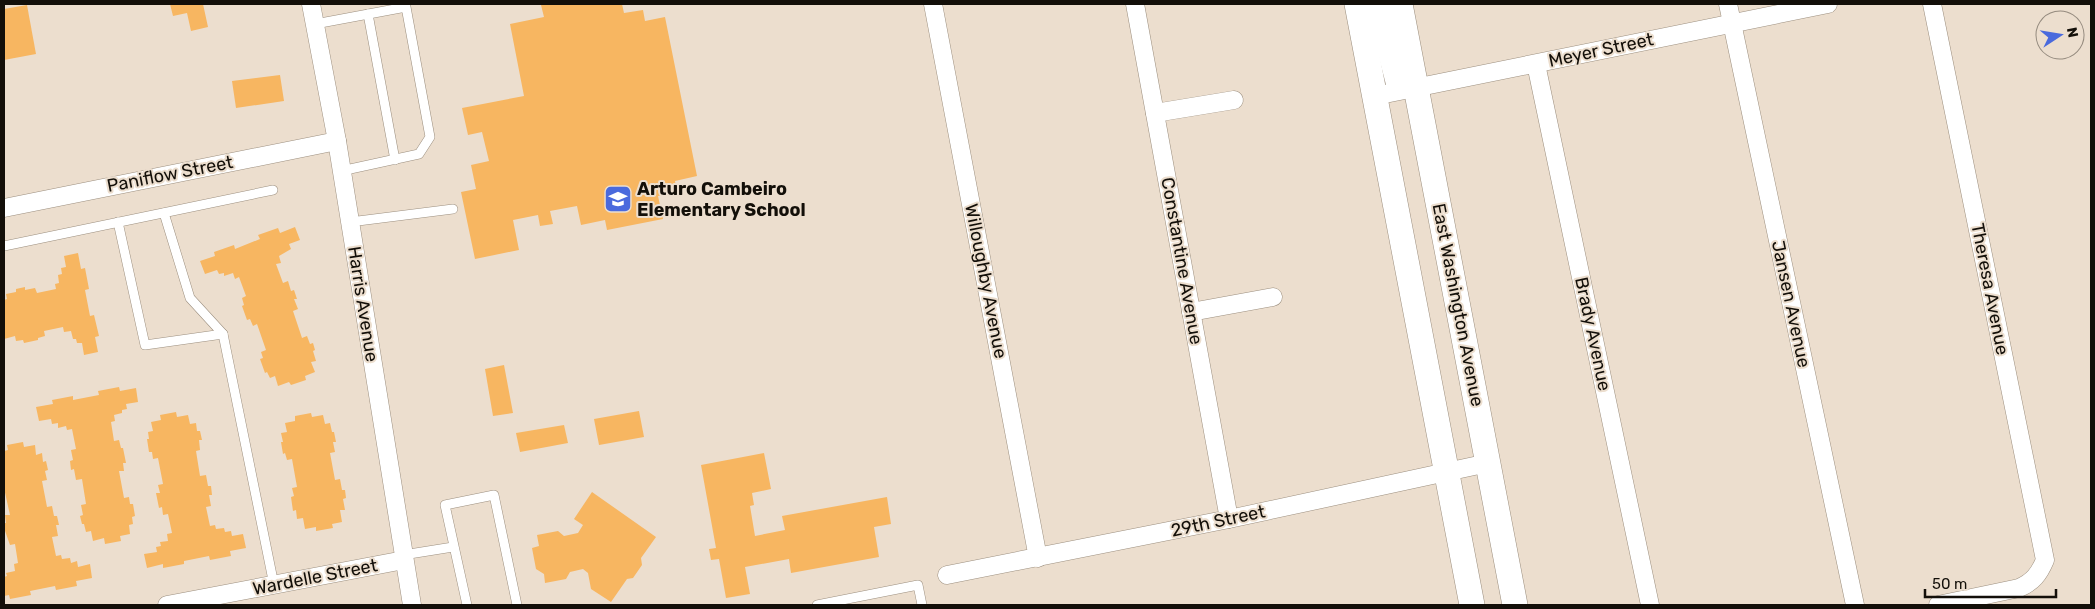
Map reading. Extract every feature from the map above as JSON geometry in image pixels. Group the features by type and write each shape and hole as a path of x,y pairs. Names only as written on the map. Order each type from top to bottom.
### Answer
{"main road":[{"path":"1357,4 1472,605"},
{"path":"1378,4 1394,60 1408,90"},
{"name":"East Washington Avenue","path":"1400,4 1408,90 1488,463 1515,605"},
{"path":"1465,569 1485,605"}],"street":[{"name":"Harris Avenue","path":"311,4 337,141 412,605"},
{"name":"Willoughby Avenue","path":"933,4 1038,558"},
{"name":"Constantine Avenue","path":"1135,4 1229,519"},
{"name":"Jansen Avenue","path":"1728,4 1855,605"},
{"name":"Meyer Street","path":"1375,96 1828,4"},
{"name":"Theresa Avenue","path":"1932,4 2045,560 2040,573 2031,582 2019,588 1938,605"},
{"name":"Brady Avenue","path":"1536,64 1650,605"},
{"path":"1155,113 1234,100"},
{"name":"Paniflow Street","path":"4,208 337,141"},
{"path":"1191,312 1273,298"},
{"name":"29th Street","path":"947,575 1229,519 1488,463"},
{"name":"Wardelle Street","path":"167,605 274,585 404,557"}],"lane":[{"path":"315,24 406,7 430,137 419,154 341,171"},
{"path":"368,14 395,160"},
{"path":"4,246 273,190"},
{"path":"350,222 453,209"},
{"path":"164,212 190,298 222,334 274,585"},
{"path":"118,222 145,345 222,334"},
{"path":"467,605 445,505 494,495 517,605"},
{"path":"404,557 454,547"},
{"path":"817,605 918,586 922,605"}],"building":[{"path":"170,4 203,4 208,27 191,31 187,13 173,16"},
{"path":"622,4 624,13 643,10 645,21 665,17 697,176 675,181 677,192 658,196 663,219 607,230 605,220 581,225 577,206 550,211 553,224 540,226 538,215 513,220 519,250 475,259 461,192 476,189 471,165 489,161 482,132 468,135 462,108 524,96 510,24 544,17 541,5"},
{"path":"27,5 36,54 4,60 4,9"},
{"path":"280,75 284,101 236,108 232,81"},
{"path":"295,227 300,240 289,244 291,249 279,256 281,263 276,264 283,283 288,281 291,291 294,290 297,299 294,299 298,309 293,311 302,338 307,336 310,344 313,343 316,361 311,362 315,372 305,376 306,380 291,385 289,382 278,386 275,376 270,378 267,372 265,373 260,359 263,358 261,352 266,350 257,324 253,326 250,319 247,320 242,306 244,305 242,298 246,296 239,277 235,279 233,273 224,276 224,273 219,274 217,270 205,274 200,261 215,256 214,252 234,245 235,249 260,239 258,235 278,228 280,233"},
{"path":"78,253 81,269 85,268 89,289 85,290 90,316 94,315 99,336 95,337 98,352 84,355 82,343 77,343 76,339 73,339 71,331 64,332 63,327 44,331 45,336 38,338 38,340 24,343 23,340 16,341 15,336 4,339 4,300 7,299 6,294 16,292 16,289 25,287 25,290 35,288 37,293 56,289 55,284 59,283 58,275 62,274 61,268 66,267 64,256"},
{"path":"504,365 513,413 493,416 485,369"},
{"path":"119,387 120,391 136,388 138,402 126,404 127,409 122,410 122,413 114,415 115,421 111,422 114,441 119,440 126,463 123,463 124,471 119,471 124,498 129,497 130,504 133,504 135,516 132,517 133,524 129,525 130,534 120,536 121,541 105,544 104,538 93,541 91,531 86,532 84,524 82,524 80,516 83,515 81,505 86,504 82,479 76,480 74,469 71,470 70,461 73,460 71,450 76,449 72,429 67,430 66,426 58,428 58,423 52,424 51,419 39,421 36,407 53,404 52,400 73,396 73,400 99,395 98,391"},
{"path":"639,411 644,437 599,445 594,419"},
{"path":"176,412 177,417 188,415 190,424 196,423 197,431 200,431 202,440 199,440 200,450 196,451 200,476 206,475 208,486 211,486 212,495 209,495 211,506 206,507 210,526 215,525 216,529 224,528 225,532 231,531 232,536 243,534 246,548 230,551 231,556 210,560 209,556 184,561 184,564 163,568 163,564 147,568 144,554 157,552 156,547 161,546 160,542 168,541 167,534 172,533 168,514 163,515 162,507 159,508 156,493 160,493 158,485 163,484 158,458 153,459 152,452 149,452 148,432 153,431 151,422 161,420 160,415"},
{"path":"311,413 312,417 323,415 325,424 330,423 332,432 334,432 335,452 330,453 335,480 340,479 346,498 343,499 345,510 340,510 342,522 332,524 333,528 316,531 316,527 305,529 303,518 297,519 296,510 293,511 291,497 294,496 292,488 297,487 292,459 287,460 285,453 283,454 281,442 283,442 281,433 287,432 285,423 295,421 295,416"},
{"path":"564,425 568,443 520,452 516,433"},
{"path":"23,442 24,447 35,445 36,455 42,453 43,462 46,461 48,470 45,471 47,480 42,481 47,507 52,506 54,516 57,516 59,525 56,525 58,536 52,537 56,556 61,555 62,559 70,558 71,563 77,561 78,567 90,564 92,578 76,581 77,586 56,590 55,586 30,591 31,595 10,599 9,595 4,596 4,577 7,576 6,573 15,571 14,564 18,563 15,544 10,545 4,528 4,523 6,523 5,515 10,515 4,488 4,451 8,450 7,445"},
{"path":"764,453 771,489 752,493 754,505 750,506 755,536 785,530 782,516 887,497 891,524 874,527 879,557 791,573 789,559 745,567 750,594 726,598 719,559 711,560 709,549 716,548 701,465"},
{"path":"592,492 656,537 641,558 642,565 633,578 627,579 611,602 591,589 588,573 583,569 570,572 566,579 545,583 544,574 536,569 532,548 539,546 537,535 558,531 564,536 578,533 583,525 574,519"}],"place":[{"name":"Arturo Cambeiro Elementary School","path":"618,199"}]}
